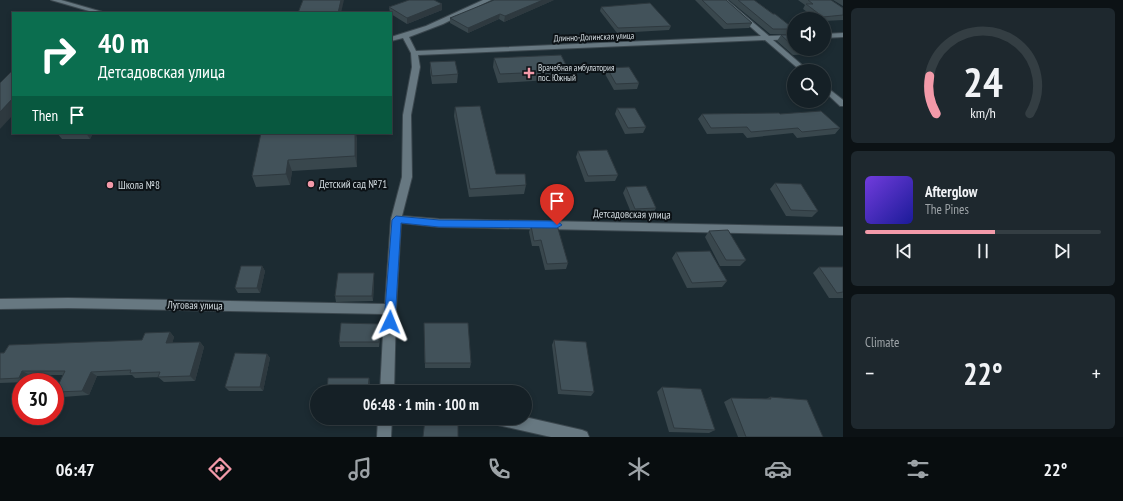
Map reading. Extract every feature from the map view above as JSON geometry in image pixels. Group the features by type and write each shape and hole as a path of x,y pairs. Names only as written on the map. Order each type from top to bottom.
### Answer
{"street":[{"path":"54,0 99,12"},
{"path":"392,39 405,36 488,0"},
{"path":"723,0 797,64"},
{"path":"831,36 843,35"},
{"path":"388,385 390,309 396,220 407,177 406,115 416,67 414,53 405,36"},
{"name":"Длинно-Долинская улица","path":"414,53 787,37"},
{"path":"831,93 843,104"},
{"name":"Детсадовская улица","path":"396,220 439,223 843,231"},
{"name":"Луговая улица","path":"0,304 68,303 390,309"},
{"path":"384,437 385,425"},
{"path":"529,425 582,437"}],"building":[{"path":"303,0 341,0 338,12 298,12"},
{"path":"409,0 434,0 442,4 407,18 389,7"},
{"path":"494,0 543,0 505,16 500,14 468,28 450,18"},
{"path":"702,0 726,0 752,23 727,24"},
{"path":"738,0 754,0 787,23 787,29 773,29"},
{"path":"808,0 831,0 843,8 843,15 831,16 831,12 816,12 806,4 813,4"},
{"path":"650,3 671,26 618,28 601,7"},
{"path":"781,35 787,35 787,41"},
{"path":"561,55 569,71 500,74 494,58"},
{"path":"455,61 458,74 432,76 430,62"},
{"path":"629,67 639,83 616,84 607,68"},
{"path":"12,71 12,99 0,112 0,83"},
{"path":"480,106 496,174 525,174 526,185 470,189 455,107"},
{"path":"617,108 635,108 646,127 628,128"},
{"path":"821,111 840,128 802,132 798,128 751,132 747,127 711,128 702,114 780,114"},
{"path":"261,134 355,134 355,156 288,160 286,174 252,176"},
{"path":"607,150 618,175 588,176 578,151"},
{"path":"775,183 801,184 818,211 791,210"},
{"path":"646,186 656,208 635,209 626,187"},
{"path":"557,225 568,263 547,264 541,240 534,241 531,226"},
{"path":"728,230 746,260 726,260 709,231"},
{"path":"710,251 727,281 692,283 676,252"},
{"path":"241,266 262,266 257,288 235,288"},
{"path":"819,267 843,267 843,292 837,293"},
{"path":"338,273 374,273 372,296 335,296"},
{"path":"341,323 380,324 379,342 339,342"},
{"path":"424,323 468,323 471,363 425,363"},
{"path":"170,332 166,343 200,342 190,376 158,377 160,372 130,373 131,370 91,372 82,391 64,392 65,371 22,371 21,373 12,373 12,378 0,379 0,353 4,353 9,345 142,340 145,333"},
{"path":"554,340 586,342 594,392 561,390"},
{"path":"235,353 267,354 260,387 225,387"},
{"path":"328,378 369,378 368,385 328,385"},
{"path":"662,387 701,389 715,430 674,428"},
{"path":"770,397 807,400 823,437 746,437 731,398 771,399"},
{"path":"424,425 458,425 458,437 423,437"}],"place":[{"name":"Врачебная амбулатория пос. Южный","path":"529,73"},
{"name":"Детский сад №71","path":"311,184"},
{"name":"Школа №8","path":"110,185"}],"route":[{"path":"390,322 396,220 439,223 557,225"}]}
